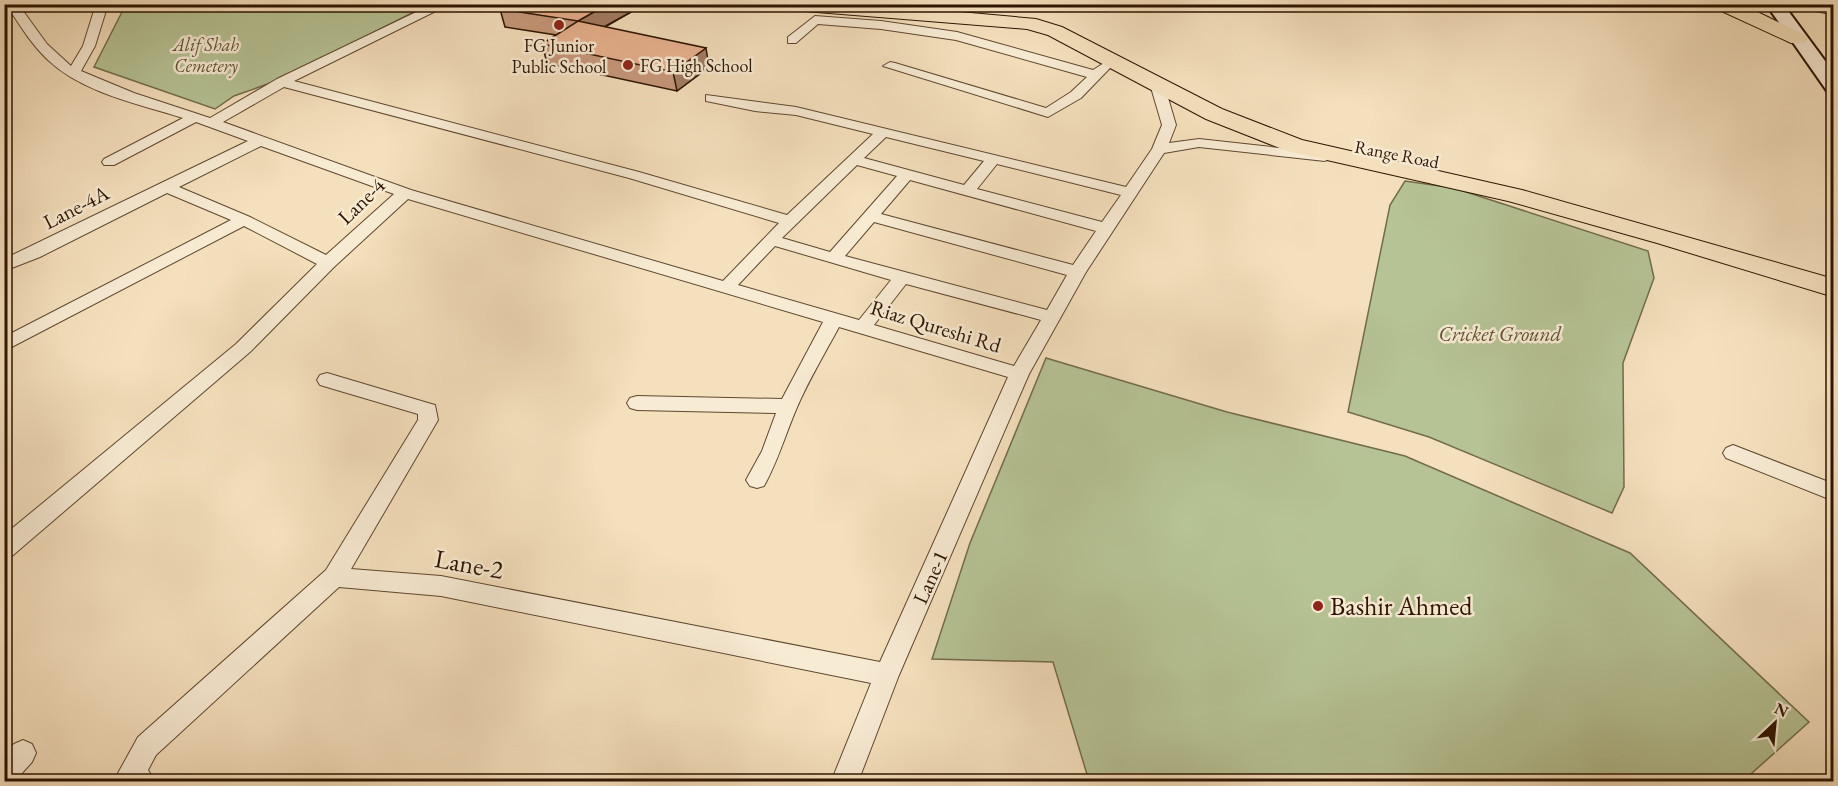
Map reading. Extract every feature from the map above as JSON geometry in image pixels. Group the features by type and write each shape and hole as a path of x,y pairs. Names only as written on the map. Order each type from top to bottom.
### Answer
{"main road":[{"path":"792,4 1029,23 1055,31 1103,68 1157,84 1251,130 1346,159 1524,198 1666,237 1833,288"},
{"name":"Range Road","path":"974,4 1033,11 1062,19 1236,104 1312,135 1518,181 1833,273"},
{"path":"1722,4 1755,16 1798,39"},
{"path":"1774,4 1833,87"},
{"path":"1795,4 1833,56"}],"street":[{"path":"74,72 89,46 102,4"},
{"path":"1802,4 1833,11"},
{"path":"212,123 282,82 443,5"},
{"path":"4,18 15,9"},
{"name":"Lane-4","path":"7,545 243,348 328,263 405,193 196,117 133,97 74,72 55,60 15,9"},
{"path":"792,40 815,20 881,24 957,36 1103,68"},
{"path":"890,66 1048,113 1057,110 1103,68"},
{"path":"282,82 791,220"},
{"name":"Riaz Qureshi Rd","path":"405,193 864,326 1019,374 1104,228 1159,149 1169,124 1157,84"},
{"path":"716,92 755,107 796,111 1129,192"},
{"path":"108,162 196,117"},
{"path":"727,287 791,220 883,132"},
{"name":"Lane-4A","path":"4,266 259,141"},
{"path":"1159,149 1199,143 1346,159"},
{"path":"967,191 995,158"},
{"path":"854,160 1104,228"},
{"path":"834,258 907,174"},
{"path":"166,187 244,220 328,263"},
{"path":"871,216 1077,272"},
{"path":"4,345 244,220"},
{"path":"771,240 902,278 1052,317"},
{"path":"864,326 902,278"},
{"path":"757,480 772,451 788,406 834,319"},
{"name":"Lane-1","path":"844,782 887,675 1019,374"},
{"path":"142,782 130,775 147,746 334,576 428,420 428,410 327,380"},
{"path":"637,403 788,406"},
{"path":"1733,453 1833,493"},
{"name":"Lane-2","path":"334,576 441,586 887,675"},
{"path":"4,773 23,753"}],"green space":[{"name":"Alif Shah Cemetery","path":"131,5 428,5 279,80 234,96 215,109 94,67 124,8"},
{"name":"Cricket Ground","path":"1405,181 1454,188 1648,251 1654,278 1623,363 1624,487 1612,513 1429,437 1348,412 1390,205"},
{"name":"Bashir Ahmed","path":"1046,358 1227,412 1405,456 1630,553 1809,722 1743,781 1089,781 1053,662 932,659 970,543"}],"building":[{"path":"500,4 608,4 578,21 500,9"},
{"path":"578,21 706,48 673,72 542,44"}],"place":[{"name":"FG Junior Public School","path":"559,25"},
{"name":"FG High School","path":"628,65"},
{"name":"Bashir Ahmed","path":"1318,606"}]}
